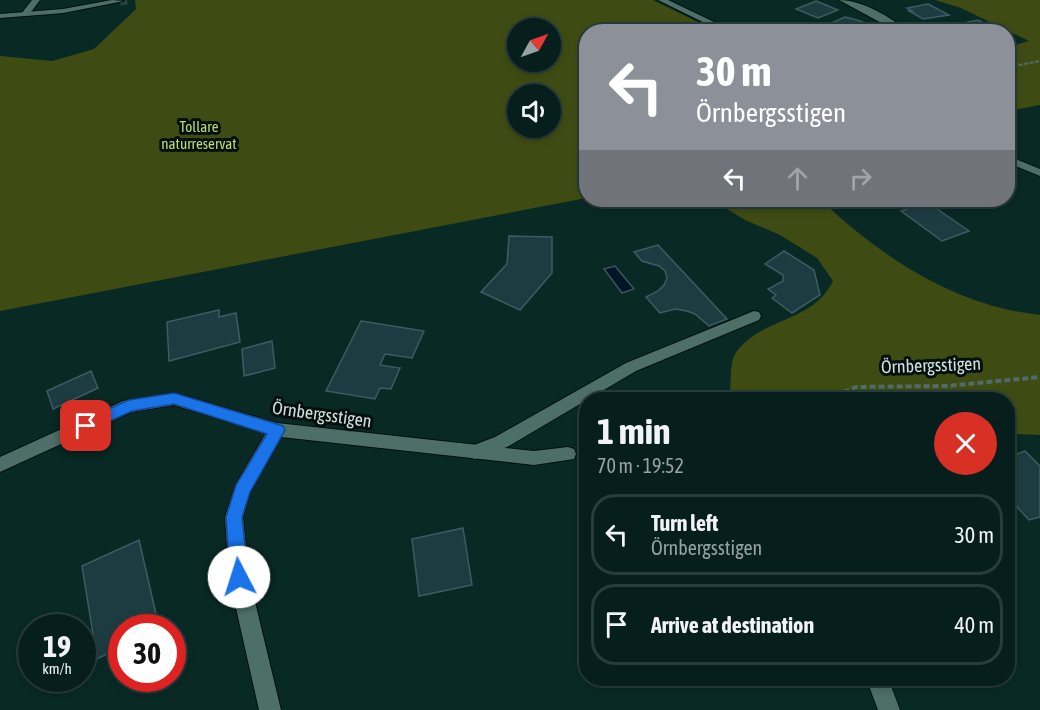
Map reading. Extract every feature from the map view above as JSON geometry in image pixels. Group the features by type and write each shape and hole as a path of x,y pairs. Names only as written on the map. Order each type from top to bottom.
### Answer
{"street":[{"path":"26,15 36,0"},
{"path":"662,0 714,24"},
{"path":"843,0 891,24"},
{"path":"0,16 26,15 120,1"},
{"path":"1015,162 1040,174"},
{"name":"Örnbergsstigen","path":"589,392 631,368 754,316"},
{"name":"Örnbergsstigen","path":"475,452 501,442 579,398"},
{"name":"Örnbergsstigen","path":"0,465 129,406 174,399 277,430 534,458 568,454"},
{"path":"270,710 239,577 234,517 242,490 277,430"},
{"path":"880,686 889,710"}],"path":[{"path":"1015,66 1040,61"},
{"name":"Örnbergsstigen","path":"844,392 856,387 946,386 1040,377"}],"green space":[{"name":"Tollare naturreservat","path":"135,0 653,0 702,24 579,24 579,199 0,311 0,56 52,61 94,49 136,9"},
{"path":"935,0 1040,0 1040,105 1015,110 1015,45 1029,41 1015,34 1015,24 994,24 961,8"},
{"path":"724,207 829,207 869,241 921,276 978,301 1009,310 1040,315 1040,435 1015,434 1015,392 730,391 733,357 745,342 757,333 812,305 824,295 833,281 817,258 780,235 745,220"}],"water":[{"path":"615,266 634,289 622,293 604,269"}],"building":[{"path":"816,1 838,10 818,18 796,9"},
{"path":"928,4 949,15 923,19 907,8"},
{"path":"845,17 868,24 829,24"},
{"path":"978,20 985,24 958,24"},
{"path":"913,207 934,207 969,231 942,241 901,211"},
{"path":"509,236 552,237 552,273 520,310 481,292 507,264"},
{"path":"658,245 727,319 709,326 695,314 687,311 675,309 660,313 646,297 664,285 667,278 665,271 659,266 642,261 634,252"},
{"path":"784,251 814,270 820,295 792,313 772,298 776,295 768,289 783,281 783,275 765,264"},
{"path":"219,310 219,317 236,313 240,342 169,361 167,322"},
{"path":"361,321 424,331 412,358 385,354 380,365 400,368 391,389 380,388 375,399 326,391"},
{"path":"272,341 275,368 244,376 242,349"},
{"path":"91,371 98,388 53,409 47,391"},
{"path":"1025,451 1040,466 1040,517 1029,520 1015,505 1015,455"},
{"path":"463,528 472,585 419,596 412,539"},
{"path":"139,540 156,614 108,614 108,654 97,659 96,614 90,614 82,566"}],"tunnel":[{"path":"120,1 127,0"}],"route":[{"path":"86,426 129,406 174,399 277,430 242,490 234,517 239,577"}]}
